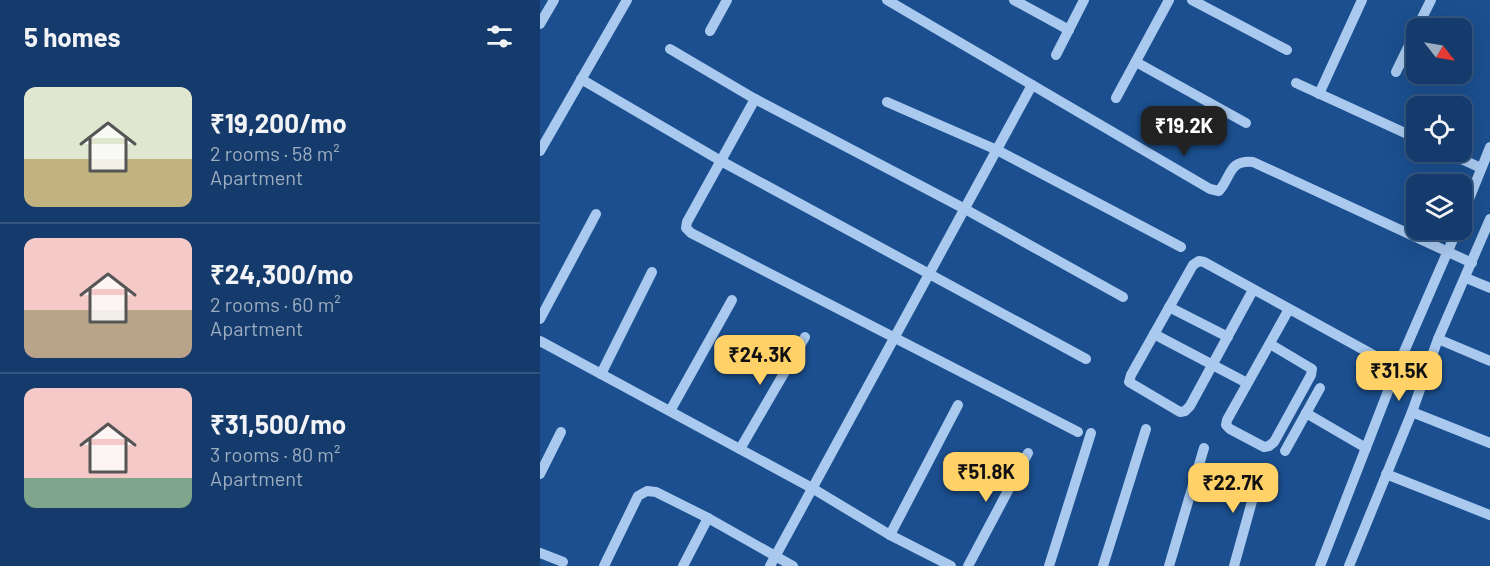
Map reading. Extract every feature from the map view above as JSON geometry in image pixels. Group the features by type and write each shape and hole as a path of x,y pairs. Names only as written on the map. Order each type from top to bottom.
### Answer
{"street":[{"path":"540,24 554,0"},
{"path":"540,151 627,0"},
{"path":"710,31 727,0"},
{"path":"887,0 1215,191 1221,189 1232,167 1241,161 1253,162 1472,263"},
{"path":"1014,0 1068,30"},
{"path":"1056,55 1084,0"},
{"path":"1116,98 1169,0"},
{"path":"1192,0 1287,50"},
{"path":"1319,94 1362,0"},
{"path":"1422,18 1431,0"},
{"path":"670,49 755,99 965,209 1123,297"},
{"path":"1396,72 1406,50"},
{"path":"1136,62 1246,123"},
{"path":"581,79 721,161 1086,359"},
{"path":"1296,83 1406,133"},
{"path":"770,566 1032,86"},
{"path":"755,99 687,222 686,228 1078,432"},
{"path":"887,102 997,150 1181,247"},
{"path":"1472,191 1490,147"},
{"path":"1468,162 1481,168"},
{"path":"540,319 596,214"},
{"path":"1349,566 1412,412 1438,339 1490,219"},
{"path":"1320,566 1397,368 1453,240"},
{"path":"1254,290 1190,406 1185,411 1180,412 1129,382 1192,265 1199,261 1254,290 1397,368"},
{"path":"601,374 652,272"},
{"path":"1466,278 1490,288"},
{"path":"670,411 732,300"},
{"path":"1169,307 1228,337"},
{"path":"1270,344 1312,369 1311,375 1274,442 1264,447 1226,425 1289,309"},
{"path":"1154,334 1247,383"},
{"path":"740,449 805,337"},
{"path":"1438,339 1490,361"},
{"path":"540,341 812,488 890,535 951,566"},
{"path":"1285,451 1320,388"},
{"path":"890,535 958,405"},
{"path":"1412,412 1490,443"},
{"path":"1306,413 1366,448"},
{"path":"1103,566 1146,429"},
{"path":"540,474 561,432"},
{"path":"1049,566 1091,433"},
{"path":"1169,566 1204,448"},
{"path":"968,566 1028,453"},
{"path":"1234,566 1261,469"},
{"path":"1386,474 1490,516"},
{"path":"604,566 638,496 647,491 656,492 708,518 793,566"},
{"path":"683,566 708,518"},
{"path":"540,553 563,562"}]}
